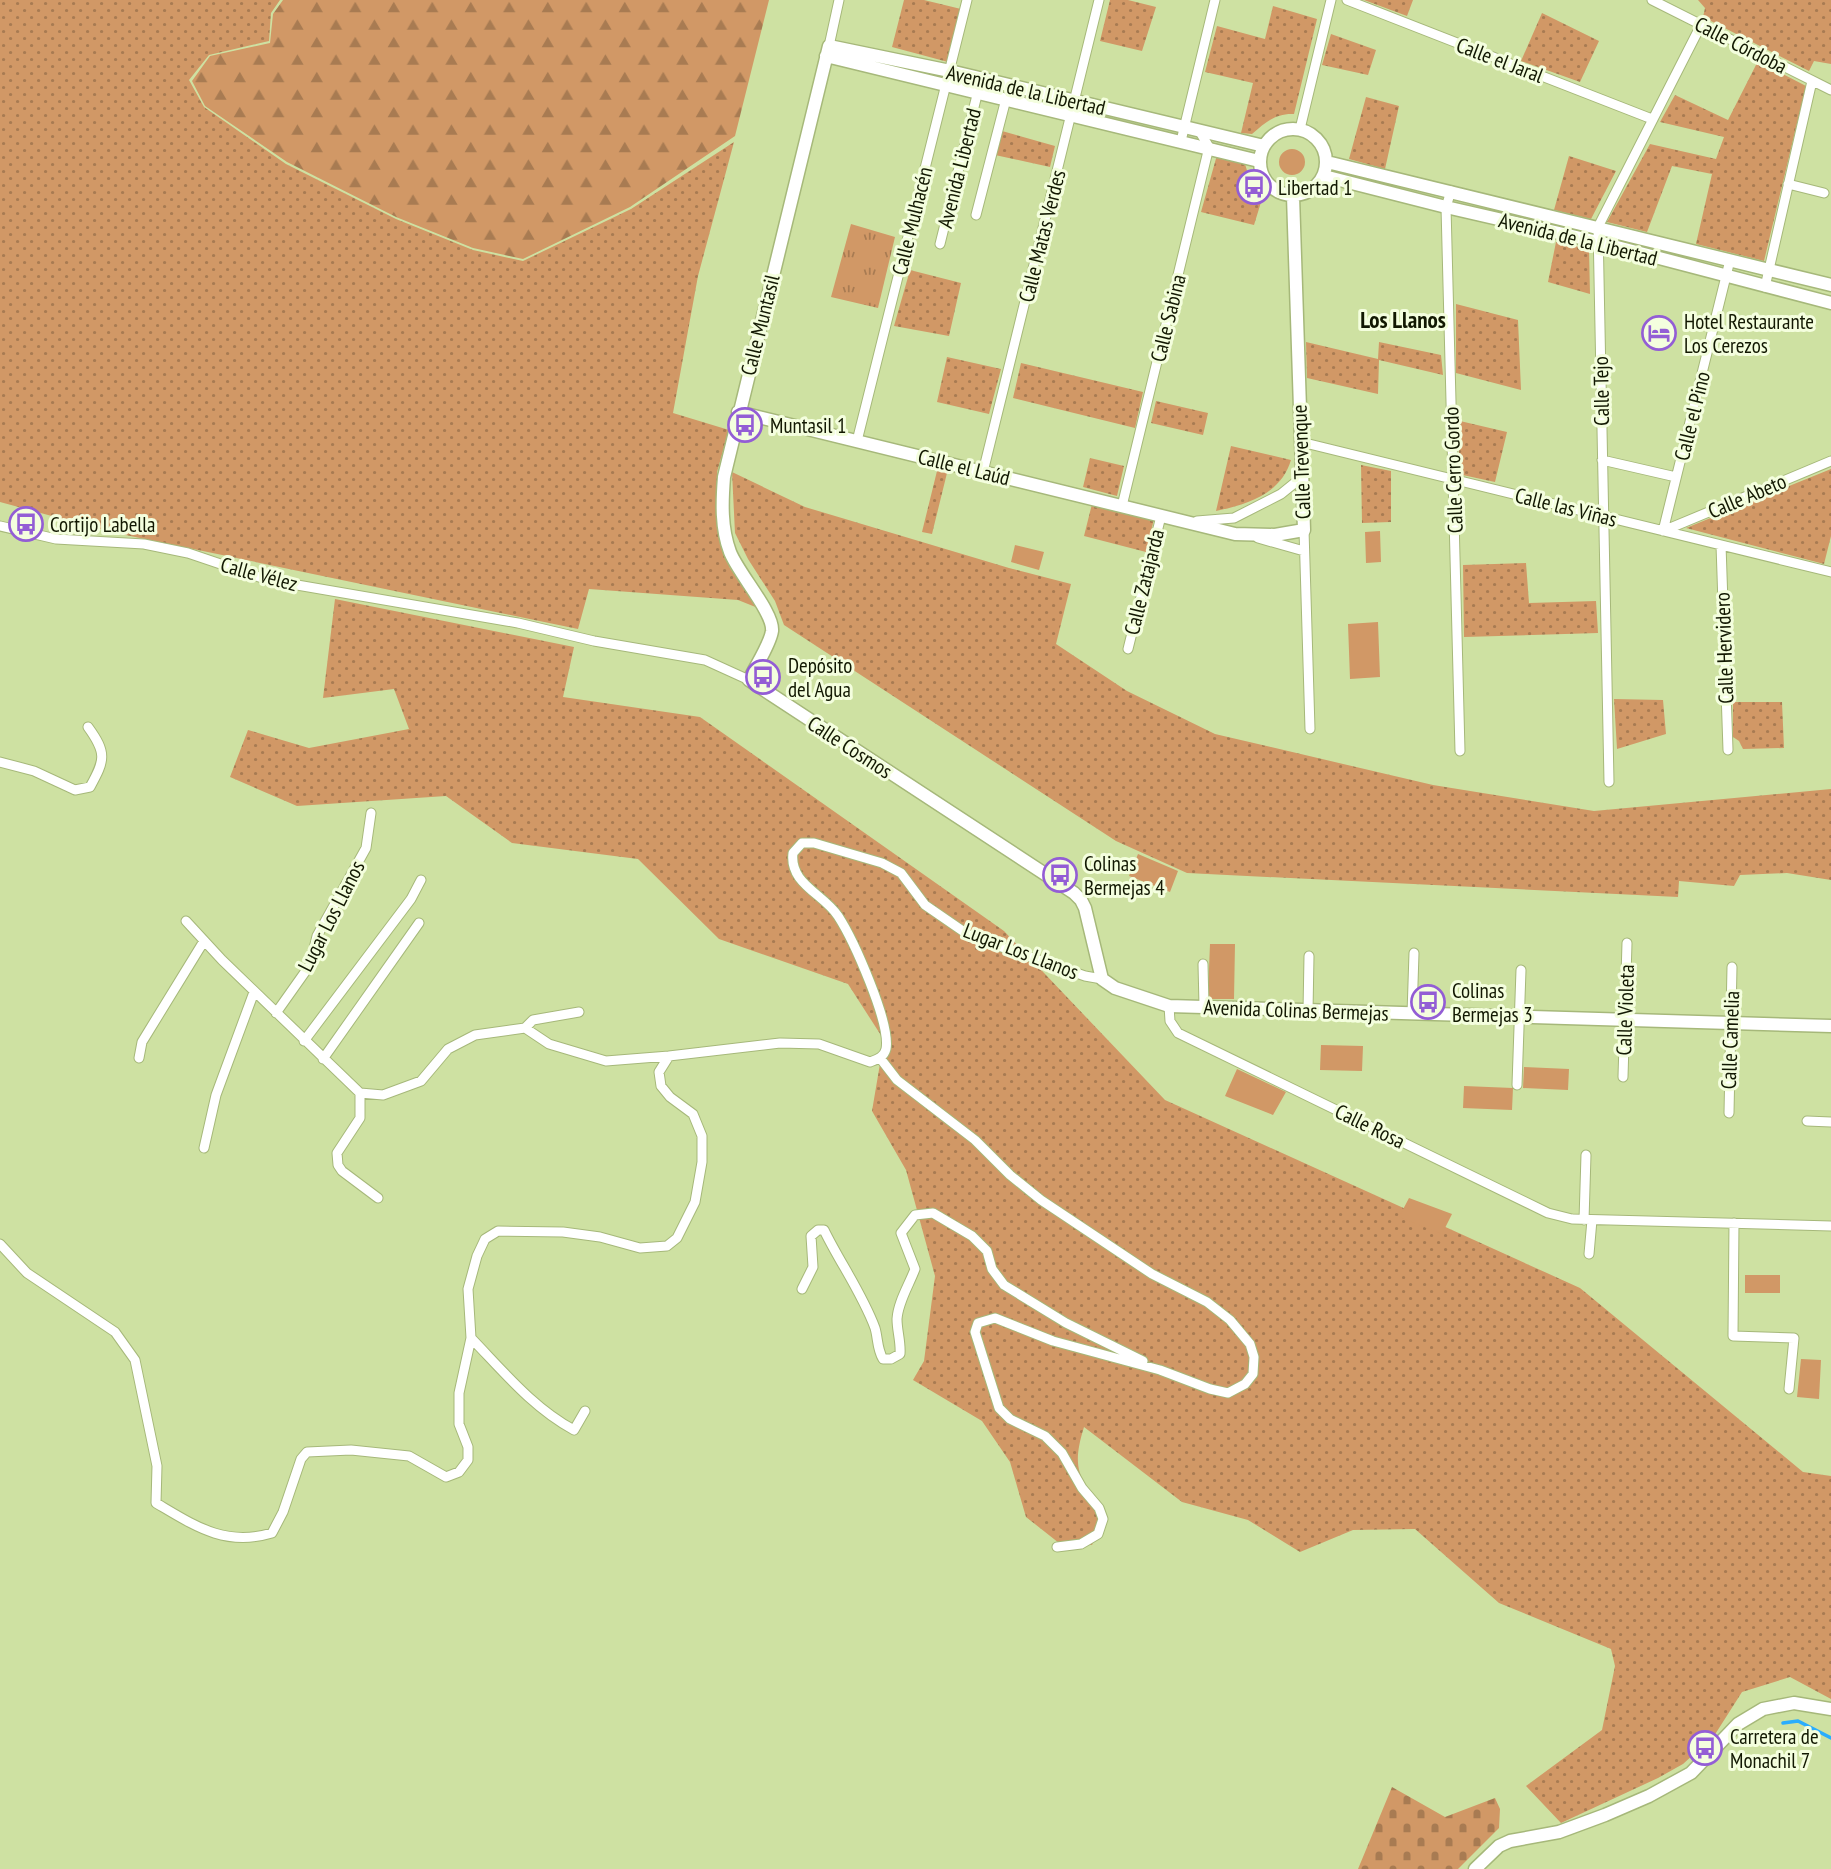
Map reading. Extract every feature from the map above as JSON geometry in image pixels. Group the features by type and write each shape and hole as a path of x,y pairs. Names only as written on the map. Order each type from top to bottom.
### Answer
{"street":[{"name":"Calle Muntasil","path":"749,680 772,632 770,616 730,554 723,528 724,477 839,0"},
{"name":"Calle Mulhacén","path":"857,441 967,0"},
{"name":"Calle Matas Verdes","path":"983,472 1100,0"},
{"path":"1183,134 1215,0"},
{"path":"1300,129 1331,0"},
{"name":"Calle el Jaral","path":"1347,0 1652,119"},
{"name":"Calle Córdoba","path":"1652,0 1831,90"},
{"name":"Calle Tejo","path":"1609,782 1598,227 1701,25"},
{"name":"Avenida de la Libertad","path":"827,51 948,78 1075,101 1183,134 1209,147 1259,161"},
{"name":"Avenida de la Libertad","path":"948,78 978,91 1072,115 1183,134 1200,132 1264,146"},
{"path":"1765,287 1812,81"},
{"name":"Avenida Libertad","path":"940,244 978,91"},
{"path":"976,215 1006,99"},
{"path":"1286,129 1300,129 1315,136 1321,144 1327,162 1324,176 1311,191 1293,196 1282,194 1273,189 1261,172 1259,161 1264,146 1276,133 1286,129"},
{"path":"1200,132 1209,147"},
{"name":"Calle Sabina","path":"1122,506 1209,147"},
{"name":"Avenida de la Libertad","path":"1327,162 1831,285"},
{"name":"Avenida de la Libertad","path":"1324,176 1598,242 1831,303"},
{"path":"1788,184 1824,193"},
{"name":"Calle Cerro Gordo","path":"1451,191 1446,207 1460,751"},
{"name":"Calle Trevenque","path":"1293,196 1310,729"},
{"name":"Calle el Pino","path":"1663,531 1730,260"},
{"name":"Calle el Laúd","path":"738,412 1304,551"},
{"name":"Calle las Viñas","path":"1301,442 1831,572"},
{"path":"1602,460 1676,477"},
{"name":"Calle Abeto","path":"1663,531 1831,461"},
{"name":"Calle el Laúd","path":"1190,522 1234,518 1282,494 1302,477"},
{"name":"Calle Zatajarda","path":"1128,649 1161,516"},
{"name":"Calle Vélez","path":"0,526 56,539 144,544 188,553 268,580 518,624"},
{"name":"Calle el Laúd","path":"1247,535 1275,536 1304,530"},
{"name":"Calle Hervidero","path":"1721,545 1728,750"},
{"name":"Calle Cosmos","path":"518,624 594,641 705,660 749,680 1074,893 1085,908 1102,979"},
{"path":"0,762 34,771 75,790 90,787 102,765 101,744 88,727"},
{"name":"Lugar Los Llanos","path":"276,1013 310,964 317,936 366,848 371,813"},
{"name":"Lugar Los Llanos","path":"880,1058 885,1051 887,1038 872,989 850,937 837,915 802,883 793,866 793,853 802,844 814,843 882,863 901,873 934,913 970,936 1084,976 1102,979"},
{"name":"Lugar Los Llanos","path":"304,1041 411,899 421,880"},
{"path":"186,921 254,992 360,1093 383,1095 421,1082 448,1049 475,1035 526,1028 533,1020 579,1012"},
{"path":"323,1059 419,923"},
{"path":"139,1058 142,1042 204,941"},
{"name":"Calle Violeta","path":"1623,1077 1627,943"},
{"path":"1412,1014 1414,953"},
{"path":"1308,956 1308,1011"},
{"path":"1203,964 1204,1006"},
{"name":"Calle Camelia","path":"1728,1114 1732,967"},
{"path":"1517,1085 1521,970"},
{"name":"Avenida Colinas Bermejas","path":"1102,979 1115,988 1169,1006 1831,1026"},
{"path":"204,1148 216,1095 254,992"},
{"name":"Calle Rosa","path":"1169,1006 1170,1021 1178,1033 1548,1213 1588,1220 1831,1226"},
{"path":"526,1028 549,1044 606,1061 780,1043 819,1044 870,1062 880,1058 897,1080 975,1140 1010,1175 1041,1200 1152,1274 1207,1302 1230,1320 1250,1344 1254,1357 1253,1374 1245,1384 1228,1393 1160,1370 1053,1341 995,1318 978,1323 975,1332 999,1408 1010,1419 1045,1436 1062,1453 1103,1518 1098,1534 1081,1544 1057,1547"},
{"path":"0,1244 27,1273 115,1332 135,1360 157,1466 156,1503 197,1527 234,1539 254,1538 272,1533 283,1512 301,1459 307,1452 351,1450 409,1456 446,1477 458,1472 468,1460 467,1447 459,1423 459,1393 471,1338 468,1289 477,1256 485,1239 498,1231 563,1232 600,1237 640,1248 667,1246 677,1238 695,1202 702,1162 702,1136 693,1114 670,1097 661,1086 659,1072 669,1056"},
{"path":"360,1093 360,1118 337,1153 338,1165 378,1198"},
{"path":"1807,1121 1831,1122"},
{"path":"1587,1155 1590,1254"},
{"path":"802,1289 813,1267 811,1236 818,1230 824,1230 874,1327 879,1353 883,1359 891,1359 900,1354 901,1341 897,1321 899,1307 915,1269 901,1233 915,1215 933,1213 972,1236 987,1251 992,1269 1004,1285 1066,1322 1160,1370"},
{"path":"1734,1223 1733,1336 1794,1338 1789,1389"},
{"path":"471,1338 531,1400 559,1422 575,1430 585,1411"},
{"path":"1475,1869 1499,1846 1510,1841 1559,1832 1579,1825 1660,1790 1691,1773 1738,1724 1763,1709 1794,1703 1831,1709"}],"green space":[{"path":"0,0 280,0 271,13 269,41 209,55 189,80 204,107 286,164 396,219 473,250 523,261 631,209 734,142 698,276 673,413 729,430 717,472 723,544 730,568 758,608 738,600 589,589 578,629 111,532 0,502"},
{"path":"283,0 769,0 735,136 630,207 523,259 473,248 396,217 287,162 205,106 192,81 210,56 270,43 273,14"},
{"path":"904,0 924,0 961,9 948,62 892,47"},
{"path":"1110,0 1128,0 1156,7 1142,51 1100,41"},
{"path":"1364,0 1413,0 1407,16"},
{"path":"1698,0 1831,0 1831,64 1814,61 1809,71 1703,17 1705,8"},
{"path":"1273,6 1317,19 1294,114 1276,117 1252,134 1241,133 1253,83 1205,72 1217,26 1265,39"},
{"path":"1542,13 1599,41 1580,82 1521,61"},
{"path":"1331,34 1376,50 1368,75 1322,65"},
{"path":"1758,61 1806,86 1764,261 1696,244 1712,174 1672,166 1647,232 1607,222 1650,144 1716,159 1724,137 1660,122 1675,95 1728,120"},
{"path":"1366,97 1399,106 1385,169 1349,159"},
{"path":"1002,131 1055,146 1050,167 995,155"},
{"path":"1292,149 1301,153 1305,162 1301,171 1292,175 1283,171 1279,162 1283,153"},
{"path":"1217,155 1245,164 1252,187 1262,199 1254,225 1201,212"},
{"path":"1569,156 1616,171 1591,219 1554,210"},
{"path":"851,224 895,237 878,308 831,297"},
{"path":"1556,242 1589,249 1590,294 1548,282"},
{"path":"910,270 961,283 949,336 894,326"},
{"path":"1456,304 1518,320 1521,390 1456,373"},
{"path":"1306,342 1378,359 1379,342 1441,355 1443,375 1379,360 1378,394 1307,378"},
{"path":"947,357 1001,369 989,414 937,402"},
{"path":"1021,363 1143,392 1135,428 1013,398"},
{"path":"1156,401 1208,413 1203,435 1151,423"},
{"path":"1460,421 1507,432 1495,482 1458,474"},
{"path":"1231,446 1291,460 1280,481 1262,496 1216,511"},
{"path":"1090,458 1124,466 1117,496 1083,487"},
{"path":"1361,465 1391,471 1391,522 1362,523"},
{"path":"1831,469 1831,536 1824,564 1686,528"},
{"path":"937,471 947,473 932,534 922,532"},
{"path":"732,472 805,507 1071,584 1056,644 1127,691 1215,734 1433,785 1594,811 1831,789 1831,880 1787,873 1740,875 1734,886 1679,881 1678,897 1187,873 1116,841 784,625 775,601 735,533"},
{"path":"1092,504 1154,519 1146,552 1084,536"},
{"path":"1380,531 1381,562 1366,563 1365,532"},
{"path":"1015,545 1044,552 1039,570 1011,562"},
{"path":"1526,563 1529,603 1596,601 1598,633 1464,637 1463,565"},
{"path":"335,599 574,647 563,697 700,717 1004,931 1165,1100 1580,1288 1803,1472 1831,1476 1831,1699 1790,1677 1742,1692 1714,1736 1683,1764 1561,1823 1526,1786 1602,1730 1615,1666 1611,1649 1499,1603 1415,1529 1353,1530 1300,1552 1248,1520 1182,1502 1084,1427 1078,1455 1080,1475 1106,1516 1092,1545 1059,1543 1026,1517 1010,1462 982,1421 913,1380 924,1361 935,1276 906,1170 872,1111 884,1040 848,984 719,939 638,859 512,843 446,796 297,806 230,777 248,730 309,748 409,729 394,689 323,698"},
{"path":"1378,622 1380,677 1350,679 1348,624"},
{"path":"1614,699 1663,700 1666,734 1617,749"},
{"path":"1733,702 1782,702 1784,748 1743,749 1733,737"},
{"path":"1138,854 1178,871 1170,892 1129,876"},
{"path":"1210,944 1235,944 1234,999 1212,999 1208,994"},
{"path":"1321,1045 1363,1046 1362,1071 1320,1070"},
{"path":"1524,1067 1569,1069 1568,1090 1523,1088"},
{"path":"1237,1069 1286,1092 1273,1115 1225,1096"},
{"path":"1464,1086 1513,1088 1512,1110 1463,1108"},
{"path":"1409,1198 1452,1214 1442,1234 1399,1217"},
{"path":"1745,1275 1780,1275 1780,1293 1745,1293"},
{"path":"1801,1359 1821,1360 1819,1399 1797,1397"},
{"path":"1392,1787 1445,1817 1495,1798 1500,1809 1499,1828 1458,1869 1358,1869"}],"waterway":[{"path":"1783,1723 1798,1721 1831,1738"}],"place":[{"name":"Libertad 1","path":"1254,187"},
{"name":"Hotel Restaurante Los Cerezos","path":"1659,333"},
{"name":"Muntasil 1","path":"745,425"},
{"name":"Cortijo Labella","path":"26,524"},
{"name":"Depósito del Agua","path":"763,677"},
{"name":"Colinas Bermejas 4","path":"1060,875"},
{"name":"Colinas Bermejas 3","path":"1428,1002"},
{"name":"Carretera de Monachil 7","path":"1705,1748"}],"district":[{"name":"Los Llanos","path":"1403,319"}]}
